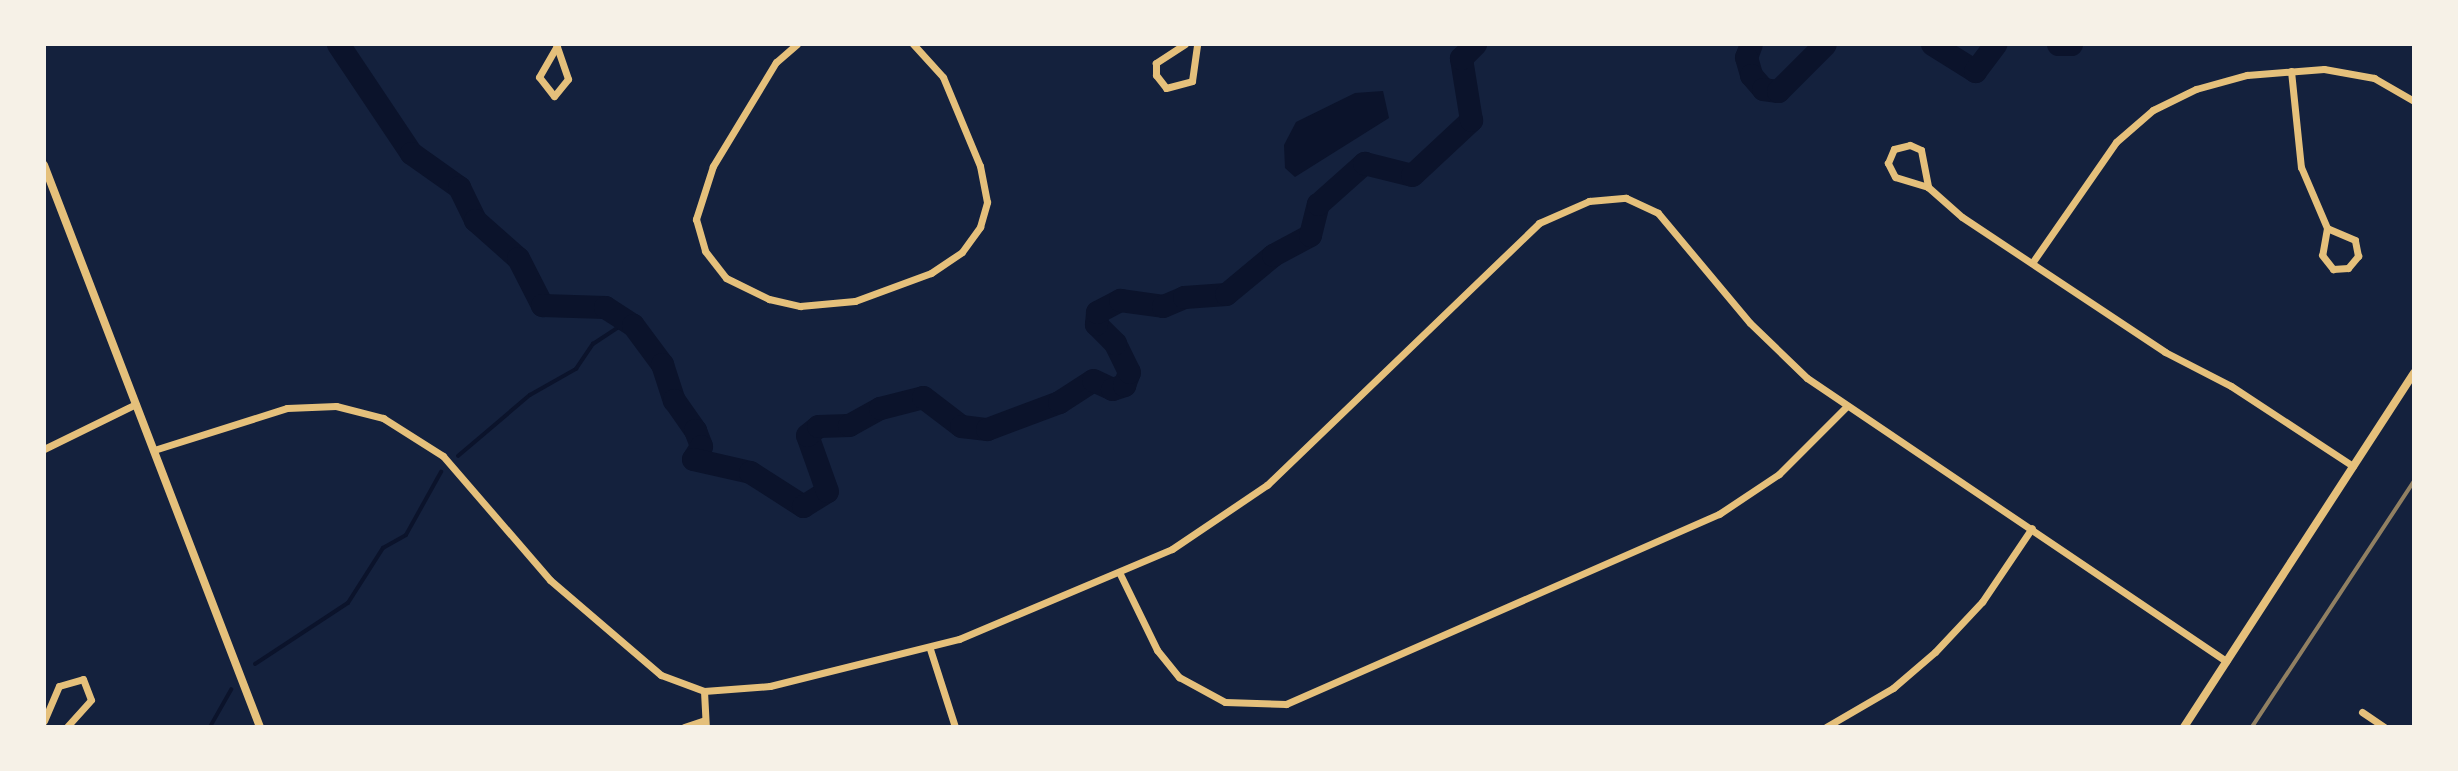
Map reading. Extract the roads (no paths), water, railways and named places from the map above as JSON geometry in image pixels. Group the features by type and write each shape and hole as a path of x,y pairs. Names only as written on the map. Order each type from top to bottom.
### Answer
{"street":[{"path":"781,44 786,51"},
{"path":"797,44 786,51 706,179 697,232 710,260 740,286 786,304 821,306 871,296 931,273 962,252 980,227 986,193 977,158 936,65 913,44"},
{"path":"1185,44 1156,63 1157,79 1166,88 1192,81 1197,44"},
{"path":"556,45 568,79 554,96 539,77 556,45"},
{"path":"2291,71 2301,167 2327,228 2324,261 2333,269 2348,268 2358,256 2355,240 2327,228"},
{"path":"2032,263 2108,152 2153,110 2218,81 2291,71 2364,75 2414,101"},
{"path":"1928,187 1920,150 1905,145 1894,149 1888,163 1895,177 1928,187 2032,263 2353,466"},
{"path":"44,165 260,727"},
{"path":"154,450 286,408 336,406 383,418 443,456 530,558 606,632 662,675 704,691 770,686 930,649 1120,574 1172,548 1267,485 1503,253 1539,223 1589,201 1626,198 1658,214 1750,323 1846,407 2032,528 2226,661"},
{"path":"2184,727 2414,373"},
{"path":"44,449 136,404"},
{"path":"1120,574 1157,650 1179,677 1225,702 1286,704 1719,514 1779,474 1846,407"},
{"path":"1826,727 1892,688 1935,652 1982,602 2032,528"},
{"path":"930,649 956,727"},
{"path":"44,721 59,686 83,680 91,700 67,727"},
{"path":"684,727 706,724 704,691"},
{"path":"2362,712 2384,727"}],"water":[{"path":"1383,91 1389,118 1295,177 1285,168 1284,145 1296,122 1355,93"}],"waterway":[{"path":"338,44 411,153 459,187 475,220 518,258 542,305 605,307 633,325 662,364 674,400 695,430 701,446 693,459 750,472 803,506 827,491 807,435 818,426 849,425 880,408 923,397 961,426 987,429 1059,402 1093,380 1112,389 1124,385 1129,372 1115,343 1096,324 1097,312 1120,300 1163,306 1184,297 1226,294 1273,255 1310,235 1318,204 1364,163 1412,175 1471,120 1461,58 1475,44"},
{"path":"1751,44 1746,57 1751,75 1763,89 1778,91 1825,44"},
{"path":"1932,44 1975,71 1995,44"},
{"path":"2058,44 2071,44"},
{"path":"458,456 530,395 576,369 593,344 628,321"},
{"path":"255,664 348,603 383,548 406,535 441,472"},
{"path":"210,727 231,690"}],"railway":[{"path":"2252,727 2414,481"}]}
